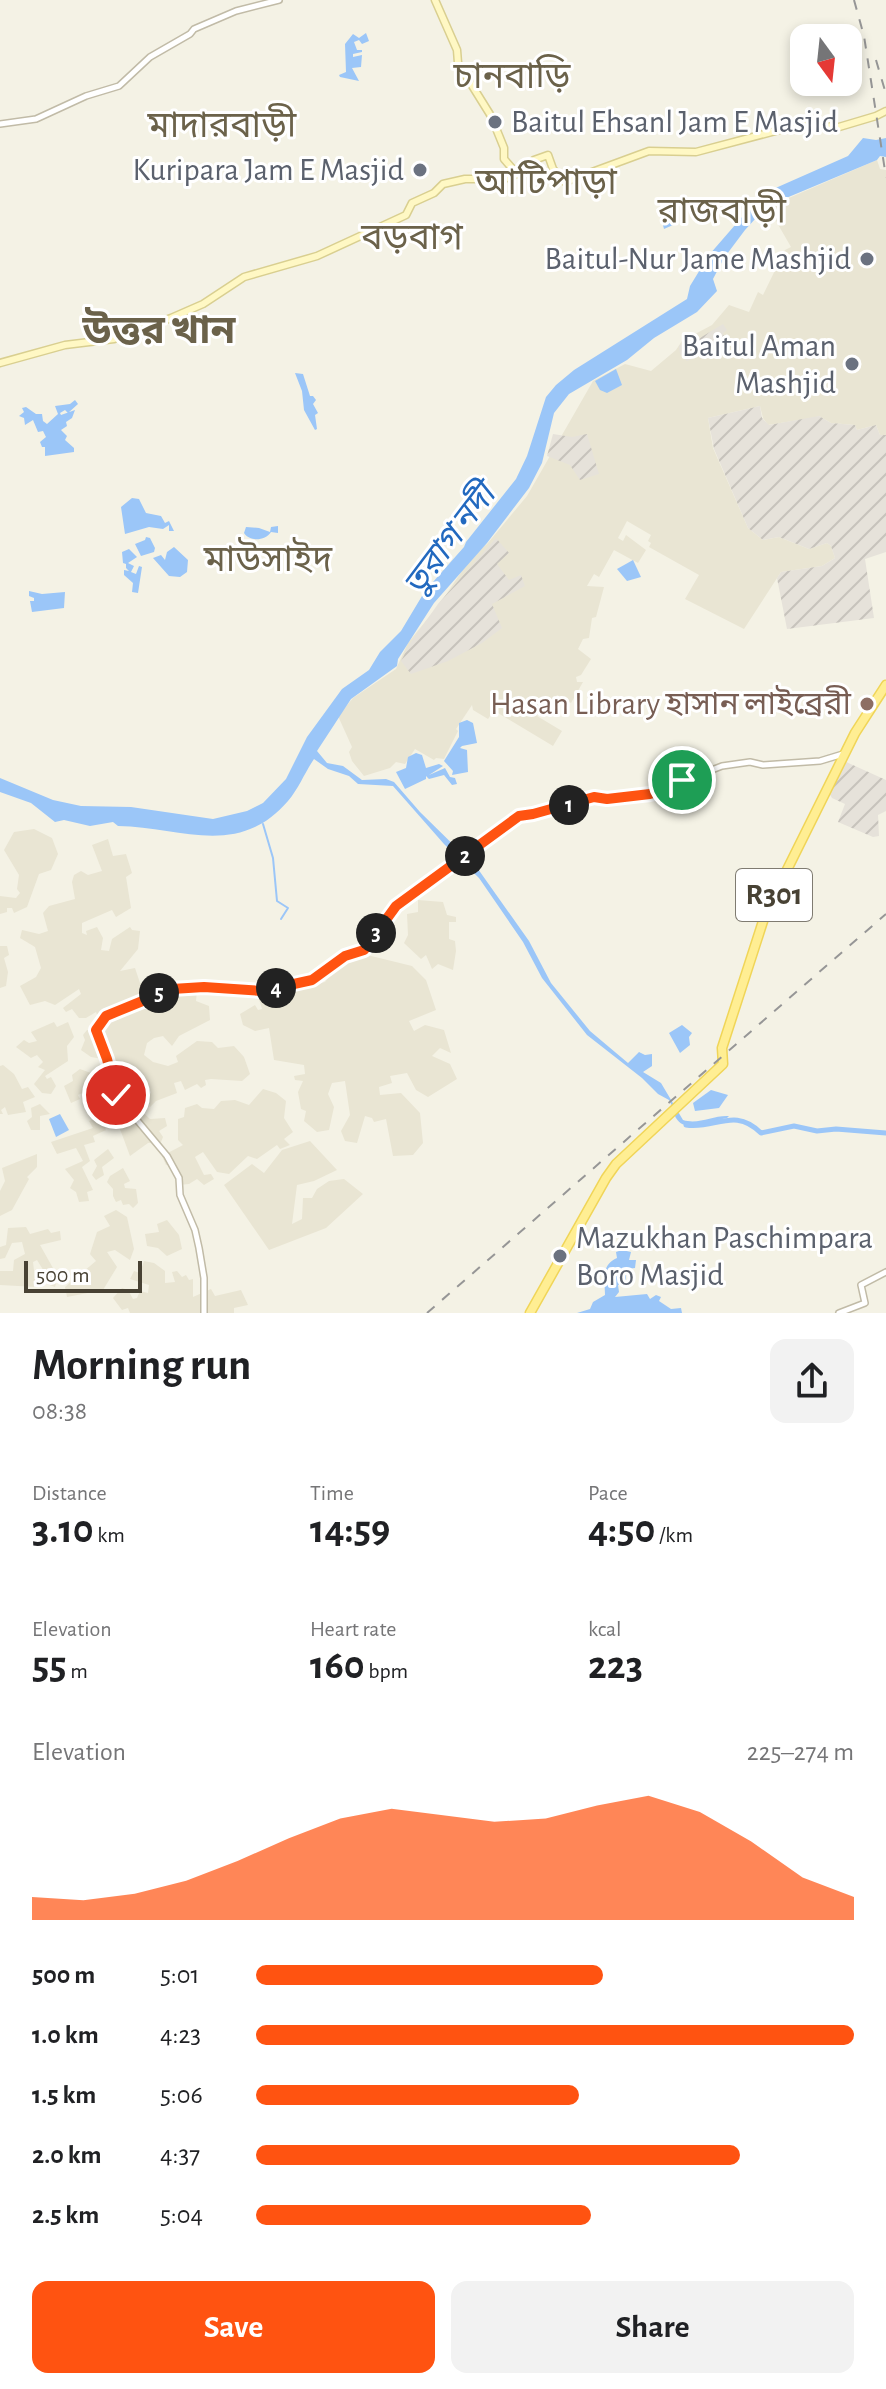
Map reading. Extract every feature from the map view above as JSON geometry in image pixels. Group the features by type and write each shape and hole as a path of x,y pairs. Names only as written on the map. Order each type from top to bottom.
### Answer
{"main road":[{"path":"435,0 457,50 458,63 491,116 504,148 504,159 517,174"},
{"path":"0,363 51,348 114,339 171,318 201,305 244,277 317,256 406,215 412,203 434,193 448,181 500,180 517,174 534,160 548,155 553,169 565,182 649,151 696,152 798,125 839,127 886,111"},
{"name":"R301","path":"530,1313 606,1178 626,1152 723,1064 722,1048 759,928 844,754 886,685"}],"street":[{"path":"0,124 36,119 86,96 119,86 150,57 194,29 236,11 279,0"},
{"path":"204,1313 204,1278 199,1248 180,1195 179,1178 167,1156 116,1095 97,1035 98,1025 116,1011 172,989 204,987 262,991 312,980 345,956 364,950 396,906 522,814 533,814 594,797 607,799 650,794 722,766 750,762 763,765 820,761 844,754"},
{"path":"839,1313 865,1303 861,1285 886,1272"}],"shaded area":[{"path":"877,160 880,169 886,170 886,435 880,435 876,425 857,430 855,425 831,423 819,416 806,421 768,425 760,406 708,418 713,448 748,528 763,540 779,537 809,549 827,543 835,558 822,566 781,572 744,629 685,599 699,575 649,547 651,535 627,521 618,538 623,541 626,535 646,550 638,563 614,550 599,577 594,574 587,586 604,587 596,617 592,618 589,638 583,639 578,649 591,659 581,675 576,677 577,682 583,682 571,703 557,695 552,703 547,701 537,716 562,731 553,746 498,713 492,713 488,719 473,710 472,705 456,729 458,731 444,759 434,760 415,749 405,764 396,762 390,768 364,776 352,761 349,752 352,747 338,716 353,698 396,669 408,643 472,556 487,544 527,496 593,381 625,364 651,371 682,341 712,325 729,305 749,312 758,292 763,295 785,250 791,247 768,207"},
{"path":"723,324 727,330 724,336 704,354 687,361 680,354 679,346 685,342 690,344"},
{"path":"760,406 762,418 769,425 819,416 831,423 855,425 857,430 876,425 880,435 886,435 886,552 865,559 874,618 787,629 777,578 781,572 822,566 835,558 827,543 809,549 779,537 763,540 748,528 714,449 708,418"},
{"path":"553,434 572,437 587,434 599,474 580,480 570,465 547,456"},
{"path":"496,538 509,553 497,564 509,580 521,575 525,586 492,604 502,628 448,661 411,674 401,661 411,642 438,604"},
{"path":"844,761 886,780 886,811 878,815 879,836 873,837 838,822 845,804 832,798 829,793"},
{"path":"34,829 52,838 58,854 51,870 39,874 27,907 14,913 12,908 7,908 7,912 0,914 0,896 16,898 20,893 17,889 19,875 4,850 14,832"},
{"path":"108,839 113,856 126,854 132,873 126,877 131,908 116,917 112,910 82,923 82,933 87,935 86,931 97,927 103,938 101,950 109,951 112,939 130,927 140,931 138,949 120,971 135,968 140,983 149,981 156,996 180,990 197,991 196,1001 209,1006 210,1020 179,1036 172,1046 163,1036 154,1038 147,1043 144,1055 153,1062 168,1066 178,1062 176,1056 197,1041 212,1042 218,1048 234,1046 244,1057 250,1074 242,1081 211,1079 205,1080 206,1085 201,1088 197,1084 185,1090 181,1081 174,1083 177,1093 156,1101 150,1107 147,1096 151,1093 149,1087 133,1092 129,1080 124,1081 116,1064 110,1065 108,1060 91,1057 81,1050 85,1040 83,1035 87,1030 95,1031 100,1022 96,1012 79,1018 72,1009 66,1012 63,1008 81,994 79,989 55,1005 45,1001 30,1005 20,986 36,977 41,968 35,947 20,938 22,930 39,934 48,931 43,913 49,906 75,899 74,875 81,871 88,875 102,871 92,845"},
{"path":"418,900 443,902 447,915 456,917 456,922 449,922 449,939 455,941 456,951 453,970 438,964 432,969 426,955 421,959 404,943 408,935 407,914 418,912"},
{"path":"0,946 7,946 9,955 4,958 8,972 6,986 0,988"},
{"path":"359,953 412,966 426,980 436,1010 409,1021 414,1031 425,1025 444,1030 451,1053 440,1048 432,1056 450,1064 457,1079 428,1097 416,1090 407,1073 390,1076 392,1083 379,1087 380,1095 401,1093 420,1113 423,1143 413,1155 393,1156 386,1119 374,1122 365,1116 357,1143 345,1141 341,1131 350,1115 345,1081 332,1083 328,1094 334,1107 329,1130 317,1132 304,1121 306,1111 301,1109 298,1092 303,1081 295,1080 294,1076 305,1074 304,1065 274,1060 269,1028 255,1031 243,1025 240,1014 255,1005 258,1010 262,1009 258,996 263,983 282,977 302,987 325,982 337,965"},
{"path":"54,1022 57,1027 68,1022 74,1037 67,1046 68,1061 45,1076 47,1079 51,1077 56,1086 51,1094 42,1093 34,1084 45,1070 38,1067 43,1062 37,1055 31,1058 16,1047 24,1040 29,1043 37,1041 31,1032"},
{"path":"0,1066 14,1074 22,1089 28,1087 35,1097 23,1102 26,1112 8,1115 5,1107 1,1110 3,1114 0,1114"},
{"path":"101,1066 110,1077 106,1085 98,1077 93,1081 97,1090 92,1095 89,1090 71,1103 64,1086 73,1081 72,1075 80,1069 91,1073"},
{"path":"263,1089 276,1093 286,1101 284,1118 293,1132 284,1139 290,1145 280,1149 277,1145 257,1159 248,1156 229,1174 217,1172 203,1152 195,1157 204,1175 211,1174 214,1179 204,1185 197,1179 178,1185 172,1165 166,1165 162,1156 183,1145 178,1140 178,1119 184,1117 185,1108 197,1104 202,1108 214,1109 221,1101 235,1100 249,1105"},
{"path":"127,1101 133,1110 137,1107 150,1119 165,1118 167,1126 159,1131 163,1137 161,1142 148,1143 130,1156 120,1129 122,1122 117,1118 103,1123 106,1130 93,1136 95,1142 84,1145 90,1161 82,1167 93,1190 87,1192 89,1201 79,1202 76,1192 70,1188 74,1180 65,1169 83,1161 76,1148 57,1154 51,1142 93,1128 89,1121 107,1114 103,1110 107,1104"},
{"path":"40,1104 50,1114 40,1116 40,1130 31,1130 27,1121 32,1117 31,1108"},
{"path":"310,1141 337,1170 297,1185 292,1224 302,1219 303,1198 312,1198 317,1189 329,1181 344,1179 363,1194 326,1228 269,1250 224,1185 252,1164 264,1173 282,1150"},
{"path":"108,1149 114,1158 102,1167 104,1175 96,1180 92,1175 97,1166 94,1160"},
{"path":"37,1154 37,1167 27,1177 29,1179 12,1210 0,1216 0,1191 5,1181 2,1168"},
{"path":"123,1168 130,1181 124,1184 125,1188 136,1189 138,1203 133,1208 129,1204 123,1205 121,1200 116,1202 113,1189 107,1182 110,1176"},
{"path":"116,1210 127,1217 134,1249 130,1260 115,1250 107,1252 117,1267 103,1290 67,1297 65,1287 96,1261 90,1254 97,1232 110,1226 104,1216"},
{"path":"167,1220 179,1235 182,1249 167,1256 158,1248 147,1246 145,1234 159,1232 157,1224"},
{"path":"26,1227 30,1234 48,1229 51,1233 60,1231 61,1240 40,1245 58,1277 55,1287 47,1284 47,1276 37,1260 33,1262 36,1287 0,1285 0,1271 13,1271 14,1260 25,1254 22,1242 12,1243 5,1258 0,1259 0,1247 6,1245 8,1228"},
{"path":"144,1261 154,1263 165,1271 165,1283 175,1282 172,1272 177,1271 182,1277 186,1275 189,1280 193,1279 193,1297 211,1289 215,1296 241,1290 248,1305 234,1308 234,1313 130,1313 128,1308 122,1310 113,1298 122,1288 128,1290 133,1299 140,1291 148,1293 149,1285 130,1279 134,1271 140,1273"}],"water":[{"path":"366,33 369,41 362,44 359,40 354,42 357,50 362,50 353,54 353,57 362,55 361,67 352,68 359,81 340,77 346,72 345,44 353,34 359,38"},
{"name":"তুরাগ নদী","path":"863,138 886,138 886,157 880,156 877,160 767,206 724,258 713,279 717,291 697,312 654,338 627,360 569,394 554,413 542,463 529,488 487,543 434,603 398,659 397,666 351,699 317,751 327,763 343,766 362,780 386,779 394,782 478,869 529,941 551,983 590,1031 628,1063 639,1052 652,1054 652,1066 643,1072 661,1083 683,1120 729,1116 727,1118 693,1126 680,1123 669,1100 587,1035 542,978 523,942 479,878 393,786 358,784 349,776 328,769 314,759 292,796 269,819 249,830 208,836 118,826 113,822 90,826 64,820 55,822 31,803 0,792 0,778 53,800 81,806 131,807 213,819 247,811 263,803 286,779 307,737 342,689 369,670 380,652 401,631 425,591 464,547 516,479 527,456 546,397 556,385 574,370 687,299 690,286 709,255 762,194 848,156"},
{"path":"672,204 673,225 664,229 659,210"},
{"path":"616,369 622,385 607,393 600,390 595,381"},
{"path":"295,373 303,374 310,396 316,400 313,404 318,413 315,415 315,430 304,410 302,391"},
{"path":"75,400 78,404 69,412 75,410 66,422 67,426 61,430 74,452 45,456 45,447 40,442 46,437 43,431 38,432 33,420 25,425 24,418 19,416 24,412 22,408 26,407 36,414 42,414 47,424 58,414 55,406"},
{"path":"132,498 139,499 146,513 161,516 165,523 169,521 174,531 169,531 169,525 163,529 149,527 125,534 121,507"},
{"path":"278,526 278,533 271,532 261,539 250,538 244,533 246,527 270,532 271,527"},
{"path":"146,537 150,538 154,552 141,556 135,544"},
{"path":"174,547 188,560 187,572 180,577 169,576 153,558 161,555 165,560 167,552"},
{"path":"129,549 137,557 128,563 134,566 131,572 136,574 139,566 142,567 138,593 132,592 133,583 124,575 124,570 129,571 123,563 122,552"},
{"path":"633,560 641,577 627,581 617,569"},
{"path":"29,591 42,594 65,592 64,608 32,612 30,601 34,598 29,596"},
{"path":"467,720 473,723 477,743 460,748 467,750 468,772 452,775 453,771 444,761 459,737 459,723"},
{"path":"416,753 422,755 426,768 439,764 443,766 429,775 445,768 457,784 452,785 444,775 429,779 426,776 426,779 405,789 396,772 406,768 408,757"},
{"path":"682,1025 692,1033 690,1045 680,1053 669,1033"},
{"path":"711,1090 728,1095 719,1108 695,1111 693,1103"},
{"path":"60,1114 69,1130 56,1137 49,1119"},
{"path":"616,1252 631,1252 629,1260 636,1260 635,1268 626,1269 626,1283 618,1285 619,1292 615,1297 647,1294 650,1299 656,1295 671,1309 681,1308 682,1313 577,1313 590,1309 593,1302 605,1295 606,1270 617,1258"}],"waterway":[{"path":"263,824 273,858 277,901 288,908 281,919"},
{"path":"686,1125 733,1120 751,1125 761,1133 794,1126 817,1131 836,1129 886,1133"}],"railway":[{"path":"854,0 864,36 886,177"},
{"path":"876,60 886,94"},
{"path":"427,1313 886,914"}],"place":[{"name":"Baitul Ehsanl Jam E Masjid","path":"495,122"},
{"name":"Kuripara Jam E Masjid","path":"420,170"},
{"name":"Baitul-Nur Jame Mashjid","path":"867,259"},
{"name":"Baitul Aman Mashjid","path":"852,364"},
{"name":"Hasan Library হাসান লাইব্রেরী","path":"867,704"},
{"name":"Mazukhan Paschimpara Boro Masjid","path":"560,1256"}],"district":[{"name":"চানবাড়ি","path":"512,77"},
{"name":"মাদারবাড়ী","path":"222,126"},
{"name":"আটিপাড়া","path":"546,183"},
{"name":"রাজবাড়ী","path":"722,212"},
{"name":"বড়বাগ","path":"412,238"},
{"name":"উত্তর খান","path":"159,331"},
{"name":"মাউসাইদ","path":"268,560"}],"route":[{"path":"116,1095 96,1030 106,1016 172,989 204,987 262,991 312,980 345,956 364,950 396,906 522,814 533,814 587,798 650,794 663,791 682,780"}]}
